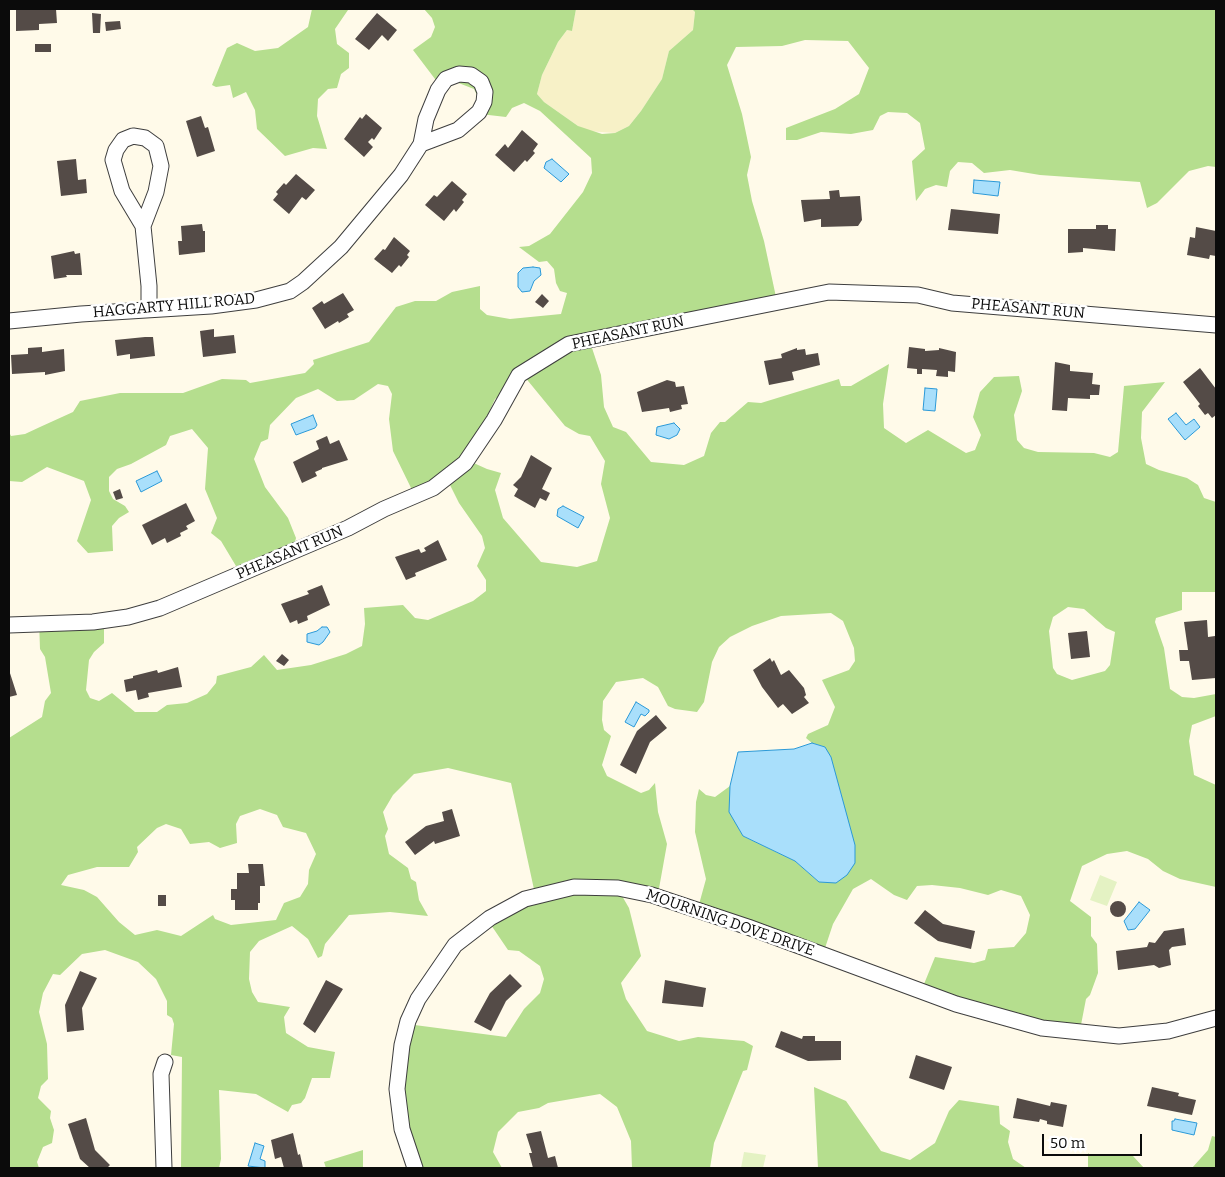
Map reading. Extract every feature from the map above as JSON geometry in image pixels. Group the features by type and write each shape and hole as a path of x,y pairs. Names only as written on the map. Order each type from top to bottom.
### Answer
{"street":[{"name":"HAGGARTY HILL ROAD","path":"9,321 211,306 256,300 290,291 341,247 402,175 421,144 431,102 446,79 459,74 471,75 480,82 485,92 480,112 451,133 421,144"},
{"path":"143,226 156,192 161,166 156,146 145,138 133,136 123,140 116,150 113,160 122,191 143,226 149,286 149,310"},
{"name":"PHEASANT RUN","path":"9,624 93,622 128,618 160,608 348,528 384,509 433,488 466,463 494,420 519,375 569,344 829,292 918,295 952,302 1216,325"},
{"name":"MOURNING DOVE DRIVE","path":"415,1168 402,1129 397,1089 402,1045 408,1021 418,999 455,945 490,918 525,899 574,887 618,888 652,894 784,940 956,1004 1042,1028 1119,1036 1168,1031 1216,1018"},
{"path":"164,1168 160,1074 165,1062"}],"shaded area":[{"path":"576,9 692,9 695,12 693,30 669,51 662,79 641,111 629,126 615,133 587,131 544,102 537,94 542,75 558,42 567,30 572,31"}],"green space":[{"path":"312,9 348,10 335,29 337,44 349,53 349,68 341,74 337,88 328,89 318,99 317,116 327,149 313,148 285,156 257,129 255,110 246,92 233,98 230,85 216,87 212,85 227,48 237,43 255,51 278,48 308,27"},
{"path":"424,9 576,9 572,31 567,30 558,42 542,75 537,94 544,102 578,126 602,134 615,133 629,126 641,111 662,79 669,51 693,30 695,12 692,9 1216,9 1216,167 1208,166 1189,171 1157,203 1147,208 1140,182 1040,175 1010,170 984,173 972,163 958,162 950,171 947,187 936,185 925,189 916,201 912,161 925,149 920,123 907,113 888,112 880,116 873,130 851,134 821,132 797,140 786,140 786,128 835,109 859,94 869,68 848,41 805,40 782,46 736,47 727,65 742,114 751,157 747,175 776,297 591,345 601,375 604,407 613,427 626,432 651,462 684,465 704,456 711,433 720,422 725,422 748,402 761,403 839,379 841,386 851,386 889,364 883,404 884,428 906,443 928,430 966,453 975,450 981,435 973,417 980,392 994,377 1019,376 1022,391 1014,415 1017,440 1024,448 1038,452 1094,453 1110,457 1118,452 1124,386 1165,382 1142,412 1141,438 1146,464 1187,478 1198,485 1204,498 1216,502 1216,592 1182,592 1182,610 1156,618 1155,622 1164,648 1170,689 1182,697 1194,698 1216,694 1216,716 1192,725 1189,741 1194,775 1216,785 1216,887 1180,879 1163,871 1148,859 1127,851 1107,854 1082,866 1070,901 1091,917 1091,936 1097,944 1098,973 1090,995 1086,999 1080,1030 1076,1032 922,989 935,957 974,963 985,960 988,949 1014,947 1026,933 1030,915 1021,896 1001,890 988,895 960,888 932,885 917,886 907,900 894,895 871,879 853,889 833,924 824,951 698,908 706,879 695,832 696,802 699,789 706,795 715,797 730,786 743,836 795,861 819,882 825,747 812,743 806,738 808,734 828,725 835,707 822,680 849,670 855,661 854,648 843,621 831,613 781,616 752,626 730,637 719,647 712,662 704,702 697,712 675,709 668,706 658,687 643,678 616,682 603,701 602,720 604,730 611,736 602,765 607,776 641,793 649,790 655,783 658,812 667,844 658,894 618,889 629,908 641,956 621,983 626,999 647,1031 679,1041 698,1037 744,1041 753,1046 747,1070 743,1071 714,1143 710,1168 632,1168 631,1141 617,1107 600,1094 548,1103 539,1108 518,1112 498,1132 493,1152 502,1168 415,1168 396,1091 407,1024 506,1037 524,1009 540,993 544,979 540,966 519,951 508,950 489,922 535,894 511,783 448,768 414,774 393,795 383,812 388,829 385,836 389,854 408,868 411,879 416,882 419,900 428,916 390,912 349,915 325,944 322,956 318,958 308,939 292,926 259,941 250,952 249,979 252,992 258,1002 290,1007 284,1017 286,1033 308,1047 335,1052 330,1078 312,1078 305,1098 301,1103 292,1105 288,1112 256,1094 219,1090 221,1159 219,1168 181,1168 182,1057 171,1055 174,1024 172,1018 167,1015 167,1001 156,979 138,962 105,950 82,954 60,975 53,974 43,993 39,1012 47,1044 48,1079 41,1086 38,1098 51,1111 50,1118 54,1130 52,1143 43,1147 37,1162 39,1168 9,1168 9,738 42,717 45,701 51,693 45,657 40,649 39,620 43,618 104,615 104,643 94,652 89,660 86,690 90,698 99,701 112,693 135,712 157,712 167,705 187,703 207,694 216,683 217,676 251,667 264,655 277,670 311,665 346,654 362,646 365,624 364,608 403,605 415,618 428,620 473,601 486,591 486,580 477,566 485,548 482,536 459,503 448,481 413,492 393,451 389,419 392,394 388,386 378,384 354,400 337,401 318,389 296,398 270,425 268,439 261,442 254,459 265,487 288,518 296,538 295,542 239,571 221,541 211,533 217,518 205,489 208,448 192,429 170,436 166,445 131,464 117,469 109,477 109,491 113,499 125,506 129,512 119,518 112,526 113,551 88,553 77,541 91,500 84,481 47,467 22,482 9,481 9,432 11,436 25,434 73,412 80,401 120,393 183,393 222,379 246,380 250,383 305,373 314,364 313,360 369,342 396,307 415,301 436,301 452,292 480,286 480,309 487,315 510,319 561,314 567,293 560,291 556,283 554,269 547,261 539,262 519,247 529,246 550,234 583,192 592,173 591,158 540,111 524,103 512,108 506,117 480,114 479,99 474,89 456,82 443,85 435,79 413,50 431,37 435,27 432,18","holes":["524,376 565,426 579,434 590,436 605,461 601,484 610,518 597,561 577,567 541,562 503,518 495,490 501,473 467,460 495,399","1068,607 1084,609 1106,628 1115,632 1110,665 1105,671 1072,680 1057,674 1053,668 1049,631 1053,617","260,809 277,815 283,827 306,833 316,854 309,870 308,884 300,897 284,903 276,920 231,925 215,919 213,915 181,936 157,930 135,935 119,922 97,897 84,890 61,885 68,875 97,867 129,867 138,852 137,847 157,828 166,824 181,829 190,844 209,842 220,848 237,843 236,824 240,816"]},
{"path":"1100,875 1117,882 1107,906 1090,900"},
{"path":"814,1087 846,1101 881,1151 910,1160 935,1143 949,1111 959,1100 999,1106 1000,1124 1010,1131 1008,1142 1013,1159 1026,1168 818,1168"},
{"path":"1212,1136 1216,1137 1216,1168 1192,1168 1208,1150"},
{"path":"363,1150 363,1168 326,1168 324,1162"},
{"path":"744,1152 766,1155 763,1168 741,1168"},
{"path":"1088,1153 1091,1156 1133,1156 1144,1168 1088,1168"}],"water":[{"path":"552,159 569,174 561,182 544,168 546,162"},
{"path":"974,180 1000,182 998,196 973,193"},
{"path":"523,268 540,268 541,275 534,281 530,291 522,292 518,287 518,273"},
{"path":"925,388 937,389 935,411 923,410"},
{"path":"1176,413 1186,425 1194,419 1200,427 1185,440 1168,419"},
{"path":"313,415 317,425 315,428 296,435 291,424"},
{"path":"674,423 680,429 677,435 669,439 656,435 657,427"},
{"path":"157,471 162,481 141,492 136,481"},
{"path":"563,506 584,517 578,528 557,516 558,509"},
{"path":"322,627 327,627 330,632 323,642 319,645 307,642 307,634 317,631"},
{"path":"636,702 649,710 649,712 645,716 641,714 634,727 625,722"},
{"path":"812,743 825,747 831,757 855,845 855,863 847,875 836,883 819,882 795,861 743,836 729,812 730,786 738,752 794,749"},
{"path":"1139,902 1150,910 1135,929 1128,930 1124,921"},
{"path":"1175,1119 1197,1123 1194,1135 1172,1130 1172,1121"},
{"path":"255,1143 264,1146 260,1159 265,1161 265,1168 248,1166"}],"building":[{"path":"16,9 56,9 57,23 39,24 39,30 16,31"},
{"path":"92,13 101,14 100,33 93,33"},
{"path":"377,13 397,30 388,41 382,35 369,50 355,39"},
{"path":"120,21 121,29 106,31 105,22"},
{"path":"35,44 51,44 51,52 35,52"},
{"path":"366,114 382,128 374,140 372,138 368,142 373,147 364,157 344,139 360,117 362,119"},
{"path":"201,116 205,128 208,127 215,151 197,157 186,121"},
{"path":"522,130 538,144 533,151 535,153 527,162 525,160 514,172 495,155 505,144 508,148"},
{"path":"76,159 78,180 86,179 87,193 61,196 57,161"},
{"path":"296,174 315,190 306,200 302,197 289,214 273,200 278,194 276,192"},
{"path":"452,181 467,194 462,200 464,202 456,212 454,209 444,221 425,205 434,195 437,197"},
{"path":"839,190 840,197 860,196 862,220 858,226 821,227 821,219 804,222 801,200 830,199 829,191"},
{"path":"951,209 1000,214 998,234 948,230"},
{"path":"202,224 203,231 205,231 205,252 179,255 178,241 182,241 181,226"},
{"path":"1096,225 1108,225 1108,229 1116,229 1115,251 1083,248 1083,252 1068,253 1068,229 1096,229"},
{"path":"1196,227 1216,231 1216,256 1210,255 1209,259 1187,255 1190,237 1195,238"},
{"path":"394,237 410,251 407,255 409,257 401,267 399,265 392,273 374,259 383,249 385,250"},
{"path":"74,251 75,254 80,253 82,275 66,275 67,277 54,279 51,256"},
{"path":"343,293 354,310 347,314 349,317 325,329 312,308 322,301 324,304"},
{"path":"542,294 549,301 543,308 535,302"},
{"path":"214,329 214,337 234,335 236,353 203,357 200,331"},
{"path":"153,337 155,356 130,359 130,354 117,356 115,340"},
{"path":"42,347 42,352 64,349 65,371 45,375 45,372 12,374 11,355 28,354 28,348"},
{"path":"909,347 925,349 925,351 939,350 939,348 956,352 955,372 948,371 948,377 936,376 937,370 922,369 922,374 917,374 917,369 907,368"},
{"path":"797,348 797,350 805,349 806,355 818,353 820,365 792,372 794,380 769,385 764,361 782,358 781,354"},
{"path":"1055,362 1070,365 1070,371 1093,373 1092,384 1100,385 1099,395 1090,395 1090,399 1068,398 1067,411 1052,410"},
{"path":"1200,368 1216,389 1216,415 1212,418 1208,413 1205,415 1198,406 1200,404 1183,382"},
{"path":"667,380 675,382 676,387 684,386 688,404 681,405 682,409 670,412 669,408 642,412 637,392"},
{"path":"327,436 330,444 339,440 348,460 322,468 315,472 317,476 302,483 293,462 319,449 316,441"},
{"path":"531,455 552,468 542,489 550,493 546,501 540,498 535,508 514,496 518,489 513,485 521,477"},
{"path":"120,489 123,498 116,500 113,492"},
{"path":"186,503 195,521 186,526 188,529 180,533 181,536 167,543 165,538 152,545 142,525"},
{"path":"438,540 447,560 415,573 416,576 406,580 395,557 419,549 421,553 426,551 424,548"},
{"path":"322,585 330,605 307,616 308,620 298,624 297,620 290,623 281,604 309,594 307,591"},
{"path":"1207,620 1208,637 1215,636 1216,678 1192,680 1189,661 1180,661 1179,650 1188,650 1184,622"},
{"path":"1087,631 1090,657 1071,659 1068,633"},
{"path":"282,654 289,660 284,666 276,661"},
{"path":"770,658 772,662 774,660 781,675 789,670 804,688 806,695 804,697 809,703 792,714 783,704 778,708 762,687 753,670"},
{"path":"178,667 182,687 148,693 149,697 138,700 136,690 126,692 124,680 157,670 158,673"},
{"path":"9,670 17,695 9,697"},
{"path":"656,715 667,728 650,742 636,774 620,765 637,731"},
{"path":"452,809 460,836 435,844 434,841 415,855 405,842 426,826 444,821 442,812"},
{"path":"248,864 263,864 265,886 260,886 258,910 235,910 235,900 231,900 231,889 237,889 237,873 249,873"},
{"path":"158,895 166,895 166,906 158,906"},
{"path":"1118,901 1124,903 1126,909 1124,915 1118,917 1112,915 1110,909 1112,903"},
{"path":"925,910 943,924 975,931 971,949 938,941 914,923"},
{"path":"1184,928 1186,945 1172,947 1169,950 1171,965 1159,968 1154,965 1118,970 1116,951 1147,947 1149,942 1155,943 1164,931"},
{"path":"80,971 97,978 82,1008 84,1030 67,1032 65,1005"},
{"path":"510,974 522,986 506,1001 491,1031 474,1022 490,993"},
{"path":"326,980 343,989 315,1033 303,1024"},
{"path":"665,980 706,988 703,1007 662,1003"},
{"path":"781,1031 802,1039 803,1036 815,1036 815,1041 841,1041 841,1060 808,1061 775,1047"},
{"path":"916,1055 952,1067 944,1090 909,1078"},
{"path":"1152,1087 1179,1093 1178,1096 1196,1100 1192,1115 1147,1106"},
{"path":"1017,1098 1050,1106 1051,1102 1067,1105 1063,1127 1047,1124 1047,1121 1040,1119 1039,1122 1013,1118"},
{"path":"86,1118 95,1150 110,1165 107,1168 90,1168 80,1159 68,1124"},
{"path":"541,1131 548,1158 555,1156 558,1168 533,1168 529,1153 532,1153 526,1134"},
{"path":"293,1133 303,1168 284,1168 281,1157 275,1159 271,1140"}]}
